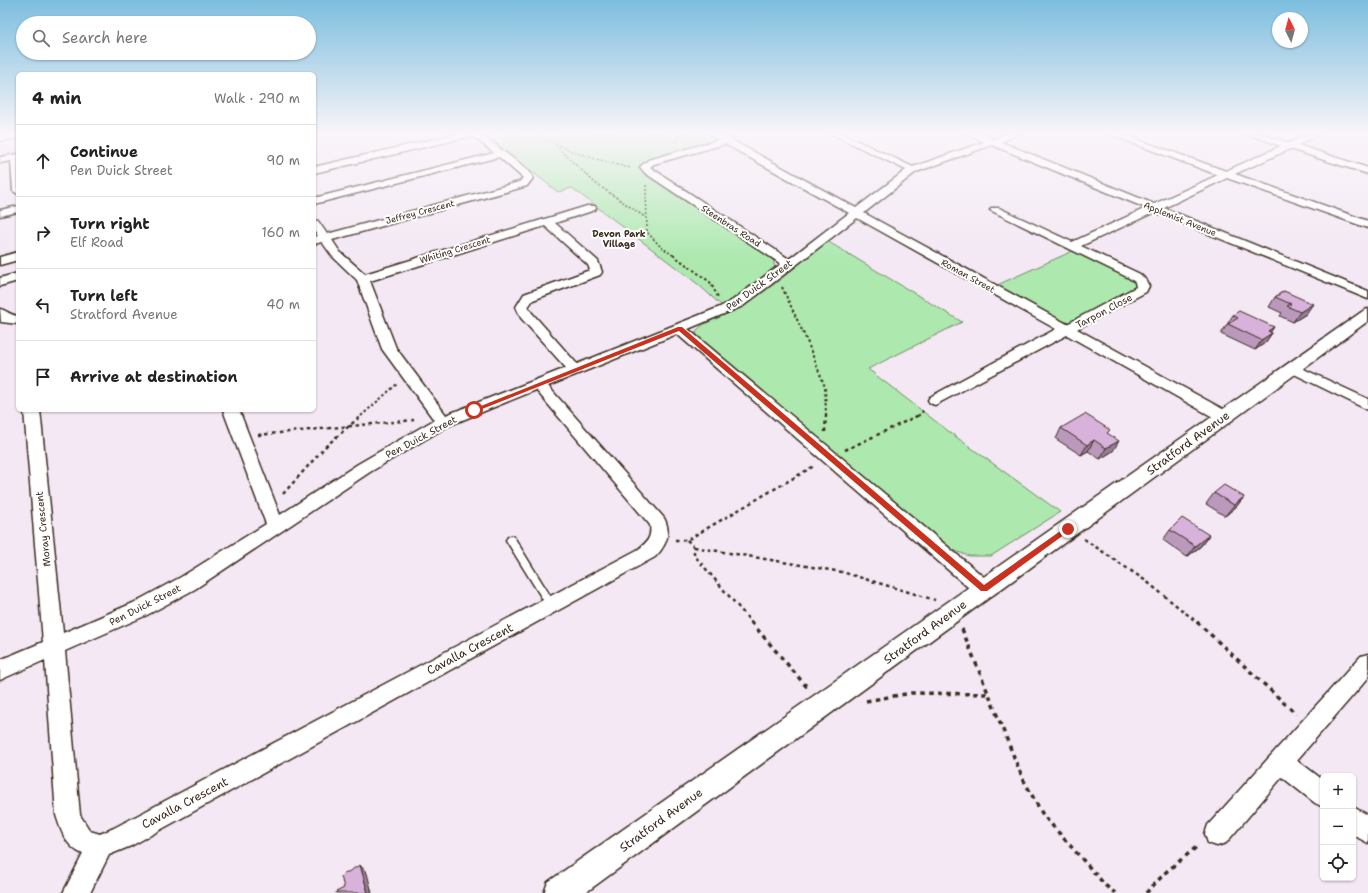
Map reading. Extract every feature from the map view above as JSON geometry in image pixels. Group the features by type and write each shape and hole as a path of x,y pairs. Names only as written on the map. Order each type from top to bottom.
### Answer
{"street":[{"path":"316,201 420,175"},
{"name":"Jeffrey Crescent","path":"319,239 525,182 528,178 527,175"},
{"name":"Steenbras Road","path":"654,175 789,264"},
{"name":"Roman Street","path":"786,175 1225,417"},
{"name":"Pen Duick Street","path":"0,670 54,648 140,609 188,583 276,527 440,418 539,384 725,310 789,264 907,175"},
{"name":"Applemist Avenue","path":"1072,175 1368,295"},
{"path":"1072,246 1226,175 1368,225"},
{"name":"Whiting Crescent","path":"362,279 591,208"},
{"path":"0,213 16,209"},
{"name":"Tarpon Close","path":"935,400 1140,291 1143,286 1140,280 1131,274 995,210"},
{"path":"547,222 594,264 596,272 528,297 522,307 526,315 575,370"},
{"path":"316,229 319,239 362,279 389,349 440,418"},
{"path":"0,261 16,257"},
{"path":"0,282 16,278"},
{"path":"0,313 6,319 16,320"},
{"name":"Stratford Avenue","path":"559,893 1368,314"},
{"path":"680,329 814,441 984,589"},
{"path":"1293,368 1368,405"},
{"path":"539,384 658,522 660,528 659,540"},
{"name":"Moray Crescent","path":"32,412 54,648"},
{"path":"232,412 276,527"},
{"name":"Cavalla Crescent","path":"100,846 122,837 644,555 656,546 659,540"},
{"path":"54,648 68,815 73,829 82,841 100,846 76,893"},
{"path":"1217,834 1368,663"},
{"path":"1281,762 1320,793"},
{"path":"1356,821 1368,831"}],"lane":[{"path":"511,540 551,605"}],"path":[{"path":"585,175 594,183 648,219"},
{"path":"647,175 647,232 660,246 710,282 725,310"},
{"path":"775,274 807,341 825,387 826,431 814,441"},
{"path":"268,507 278,499 326,446 397,383 410,378"},
{"path":"659,540 687,540 831,456 918,416 935,400"},
{"path":"242,440 264,433 440,418"},
{"path":"1068,529 1146,581 1198,623 1311,728"},
{"path":"687,540 694,547 842,572 938,601"},
{"path":"694,547 694,556 806,686 817,687"},
{"path":"962,627 1023,779 1043,815 1106,886 1115,893"},
{"path":"858,702 911,693 988,694"},
{"path":"1146,893 1166,872 1193,849 1217,834"}],"green space":[{"path":"536,175 648,175 773,258 775,269 722,306 699,285 572,188 558,192"},
{"path":"827,241 962,322 868,369 952,434 1060,512 991,556 969,556 953,550 697,336 696,332 702,326 735,310 760,295"},
{"path":"1075,250 1135,281 1135,289 1071,322 1060,321 995,286"}],"building":[{"path":"1284,291 1313,304 1300,312 1287,306 1291,304 1275,297"},
{"path":"1239,311 1274,327 1268,331 1272,333 1261,340 1228,324 1238,318 1233,315"},
{"path":"1085,414 1110,430 1107,433 1119,441 1106,448 1094,440 1087,445 1061,428"},
{"path":"1224,485 1244,497 1234,505 1214,493"},
{"path":"1182,518 1209,535 1195,546 1170,530"},
{"path":"360,865 368,893 336,893 344,888 341,876"}],"district":[{"name":"Devon Park Village","path":"619,240"}],"route":[{"path":"474,410 680,329 831,456 984,589 1068,529"}]}
